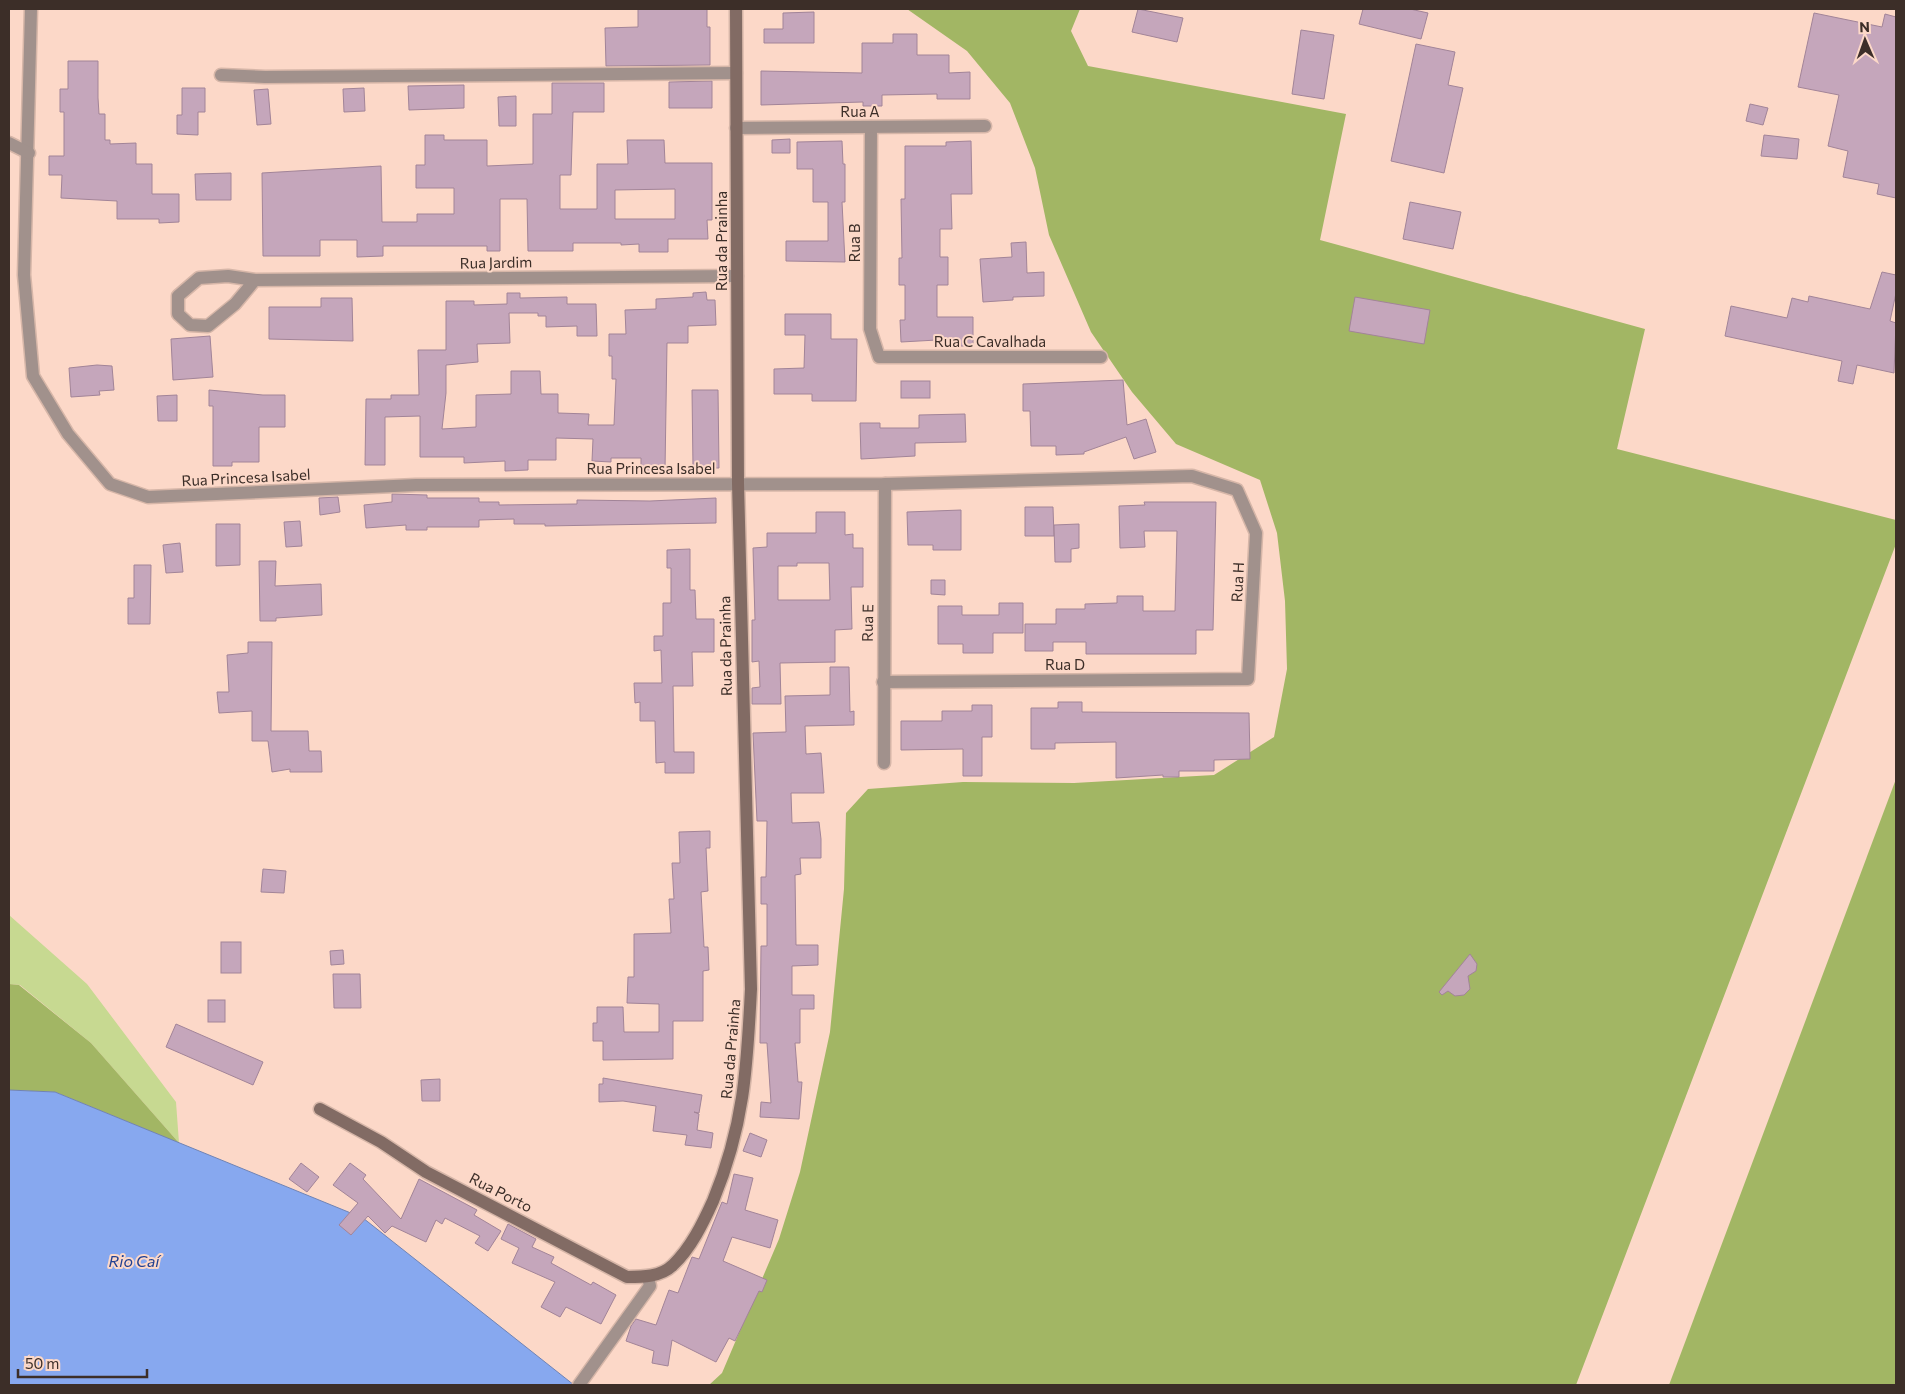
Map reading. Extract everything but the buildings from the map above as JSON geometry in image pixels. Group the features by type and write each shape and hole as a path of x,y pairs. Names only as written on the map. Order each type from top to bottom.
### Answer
{"street":[{"name":"Rua Princesa Isabel","path":"31,9 29,153 24,274 33,376 68,434 110,484 148,497 416,485 885,484"},
{"name":"Rua da Prainha","path":"648,1277 672,1266 702,1225 728,1166 738,1126 747,1072 751,989 738,483 736,9"},
{"path":"221,75 264,77 736,73"},
{"name":"Rua A","path":"736,128 985,126"},
{"name":"Rua B","path":"871,127 870,329 880,357"},
{"path":"9,143 29,153"},
{"name":"Rua Jardim","path":"255,280 235,304 208,326 190,325 178,314 178,296 198,278 228,276 255,280 737,276"},
{"name":"Rua C Cavalhada","path":"880,357 1101,357"},
{"name":"Rua H","path":"885,484 1192,476 1237,490 1256,533 1248,680"},
{"name":"Rua E","path":"884,763 885,484"},
{"name":"Rua D","path":"883,682 1248,680"},
{"name":"Rua Porto","path":"320,1109 381,1142 426,1172 627,1276 648,1277"},
{"path":"579,1385 650,1286 648,1277"}],"green space":[{"path":"907,9 1080,9 1071,31 1088,66 1346,114 1320,240 1645,329 1617,449 1896,520 1896,544 1576,1385 709,1385 722,1373 779,1239 800,1172 830,1032 844,889 846,813 868,789 963,782 1074,783 1214,775 1274,737 1287,669 1285,601 1277,533 1260,480 1176,444 1132,392 1091,332 1049,235 1035,168 1010,103 967,51"},
{"path":"1896,779 1896,1385 1669,1385"},
{"path":"9,915 87,984 176,1102 179,1143 91,1043 20,985 9,984"},
{"path":"9,984 19,985 91,1043 179,1143 55,1092 9,1090"}],"water":[{"name":"Rio Caí","path":"9,1090 55,1092 363,1218 574,1385 9,1385"}]}
